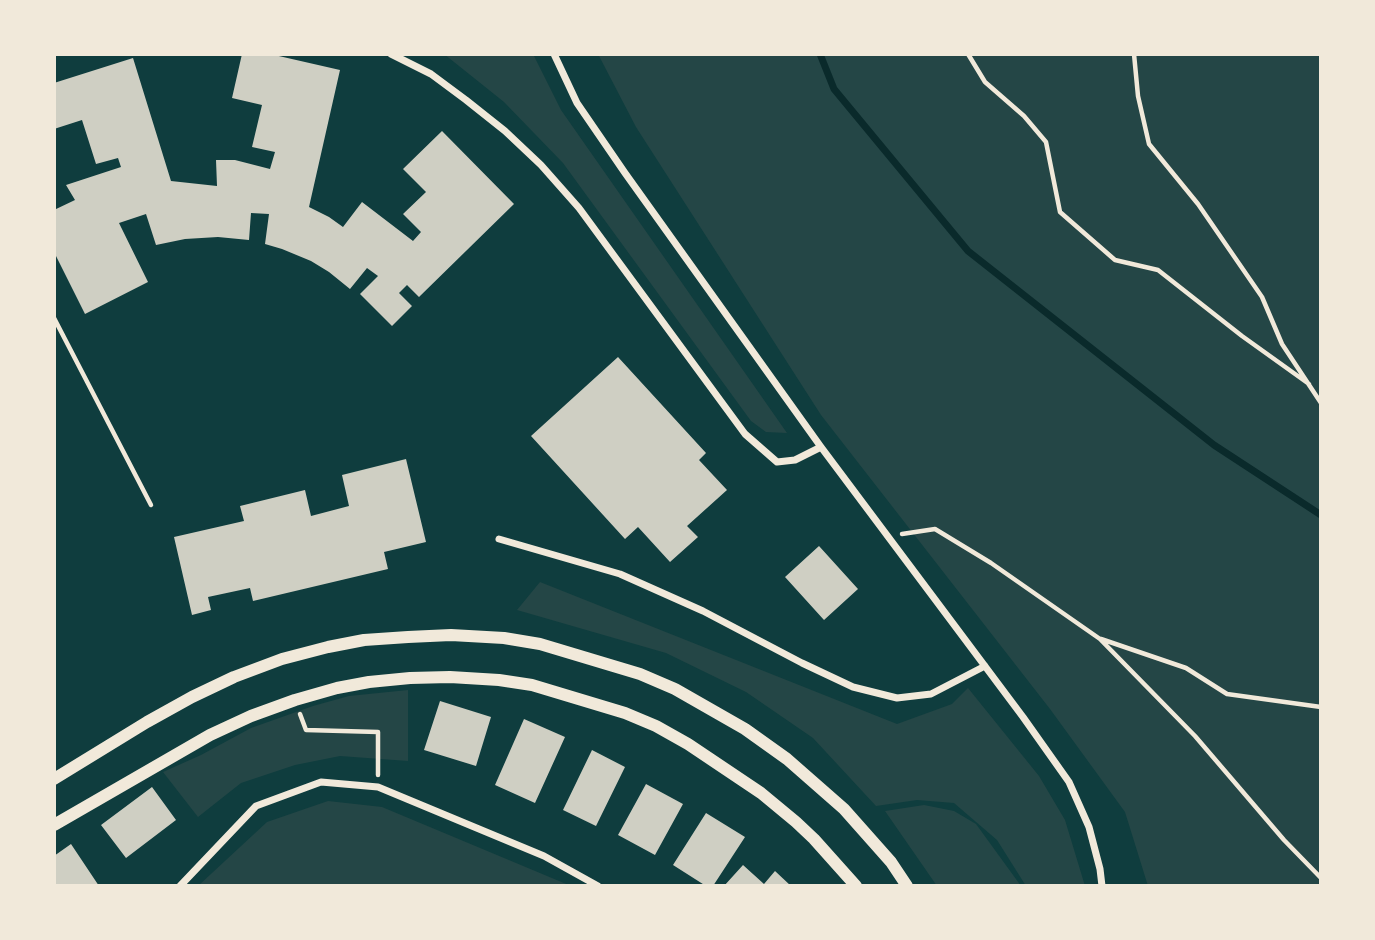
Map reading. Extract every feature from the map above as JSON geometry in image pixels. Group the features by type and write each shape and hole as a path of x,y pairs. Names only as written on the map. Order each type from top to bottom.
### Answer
{"street":[{"path":"391,54 431,74 449,87 505,131 541,165 579,208 745,434 777,462 795,460 821,447"},
{"path":"554,54 577,103 625,173 821,447 1069,782 1089,827 1102,886"},
{"path":"499,539 620,574 703,611 853,687 897,698 931,694 985,666"},
{"path":"54,779 192,697 282,659 375,639 451,635 504,638 540,644 640,674 675,689 721,715 787,759 824,791 871,839 907,886"},
{"path":"54,825 211,735 295,699 369,682 410,678 499,680 532,685 613,709 656,726 688,744 761,793 814,839 856,886"},
{"path":"180,886 256,806 321,782 378,787 544,856 598,886"}],"path":[{"path":"968,54 985,82 1024,116 1046,142 1060,212 1115,260 1157,270 1309,384"},
{"path":"1134,54 1138,96 1149,144 1198,204 1262,298 1282,344 1321,403"},
{"path":"54,318 151,505"},
{"path":"887,536 935,529 991,563 1100,639 1195,736 1284,841 1321,878"},
{"path":"1100,639 1186,668 1227,694 1321,707"},
{"path":"295,699 306,730 378,732 378,787"}],"shaded area":[{"path":"444,54 533,54 561,110 787,433 766,432 751,421 563,163 504,102"},
{"path":"598,54 1321,54 1321,886 1148,886 1125,812 1050,709 821,415 636,127"},
{"path":"540,582 897,724 952,704 968,688 1039,776 1065,820 1085,886 1026,886 997,840 954,803 917,800 876,806 813,738 746,692 666,653 517,610"},
{"path":"408,690 408,761 340,756 295,765 241,783 198,817 163,772 251,728 313,706 349,696"},
{"path":"328,801 382,807 571,886 198,886 267,822"},
{"path":"924,805 954,811 976,824 1021,886 937,886 885,811"}],"building":[{"path":"242,54 270,54 340,70 309,207 343,227 362,202 413,241 421,232 403,214 426,192 403,169 442,131 514,204 419,297 407,285 399,293 412,306 392,326 360,294 378,276 367,268 350,289 311,261 265,244 269,214 251,213 249,240 218,237 185,239 156,245 146,214 119,223 148,282 85,314 54,252 54,210 75,200 66,185 121,167 118,158 96,164 82,120 54,129 54,83 133,58 171,181 217,186 216,160 235,160 270,169 275,152 252,147 262,105 232,98"},
{"path":"618,357 706,453 699,460 727,490 687,526 698,537 670,562 638,527 625,539 531,436"},
{"path":"406,459 426,542 384,552 388,569 253,601 250,588 208,597 211,610 192,615 174,537 244,521 240,506 305,490 311,516 349,506 342,475"},
{"path":"819,546 858,589 824,620 785,577"},
{"path":"440,701 491,717 476,766 424,750"},
{"path":"524,719 565,737 535,803 495,785"},
{"path":"592,750 625,767 596,826 563,810"},
{"path":"646,784 683,804 655,855 618,835"},
{"path":"152,787 176,820 126,858 101,825"},
{"path":"706,813 745,837 713,886 706,886 673,865"},
{"path":"71,844 99,886 54,886 54,856"},
{"path":"743,865 764,884 775,871 791,886 724,886"}],"waterway":[{"path":"820,54 834,89 968,251 1214,445 1321,515"}]}
